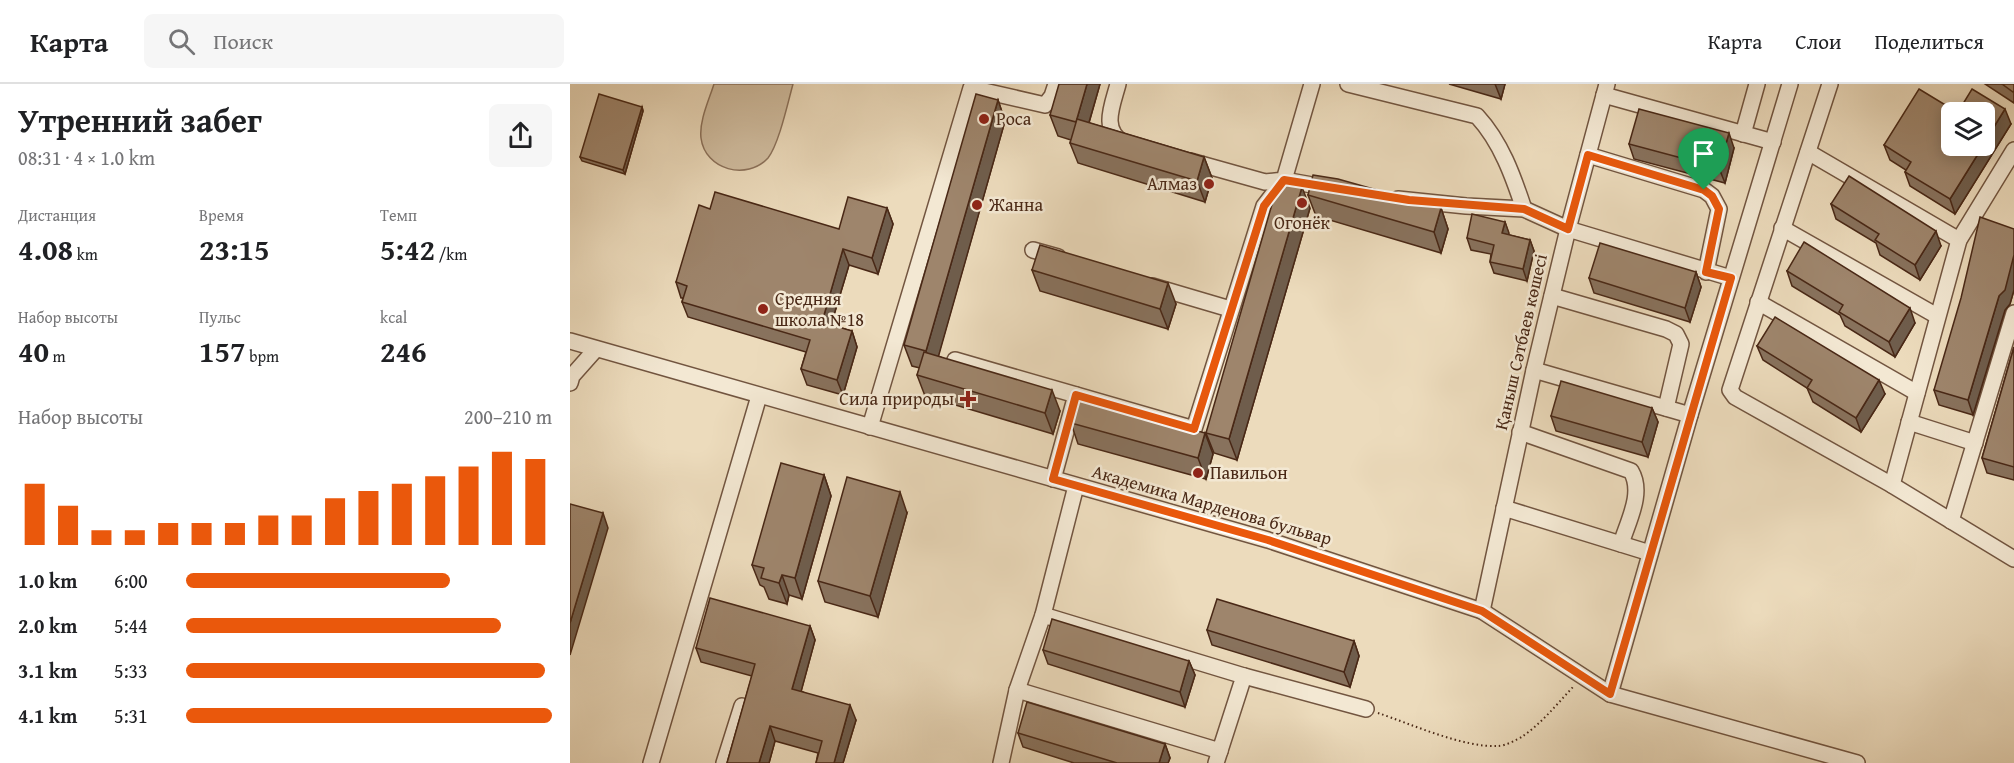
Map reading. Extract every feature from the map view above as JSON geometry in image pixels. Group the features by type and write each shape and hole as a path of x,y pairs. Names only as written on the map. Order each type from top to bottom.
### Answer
{"street":[{"path":"870,427 972,86 1045,105 1052,96 1056,84"},
{"path":"1118,84 1109,120 1112,133 1121,142 1143,148"},
{"path":"955,360 1194,429 1264,206 1284,180 1312,84"},
{"path":"1348,84 1477,116 1485,125 1511,169 1524,209"},
{"path":"1743,134 1757,84"},
{"path":"1610,694 1690,415 1790,84"},
{"path":"1830,84 1730,390 1735,397 1892,484 2014,559"},
{"path":"1606,90 1773,142"},
{"name":"Қаныш Сәтбаев көшесі","path":"1482,611 1534,370 1568,229 1606,90"},
{"path":"1892,484 1959,240 2014,150"},
{"path":"1808,152 1959,240"},
{"path":"1588,155 1704,190 1712,196 1719,209 1706,272"},
{"path":"1176,157 1265,182 1284,180 1341,189"},
{"path":"1386,197 1466,206 1524,209 1568,229 1731,278"},
{"path":"1782,228 1937,316"},
{"path":"1033,250 1077,263"},
{"path":"1143,283 1230,309"},
{"path":"1552,296 1666,329 1676,334 1681,344 1666,408"},
{"path":"1758,302 1917,393"},
{"path":"1951,521 2014,313"},
{"name":"Академика Марденова бульвар","path":"570,341 1268,540 1482,611 1610,694 1857,763"},
{"path":"571,378 596,348"},
{"path":"1534,370 1690,415"},
{"path":"1053,479 1076,395"},
{"path":"651,763 759,396"},
{"path":"1909,422 1975,443"},
{"path":"1520,432 1631,471 1637,480 1637,493 1621,544"},
{"path":"1001,763 1017,690 1042,615 1076,486"},
{"path":"1504,508 1650,553"},
{"path":"1042,615 1244,676 1366,709"},
{"path":"1017,690 1218,757 1244,676"},
{"path":"724,763 742,706"}],"path":[{"path":"1366,709 1446,736 1473,743 1499,746 1522,737 1547,716 1582,676"}],"shaded area":[{"path":"714,84 793,84 776,143 768,158 759,165 749,169 728,169 710,158 704,149 701,125"}],"building":[{"path":"1059,84 1087,84 1076,122 1050,115"},
{"path":"2002,84 2014,84 2014,91 2013,92"},
{"path":"1919,89 1941,102 1941,156 1977,156 1950,199 1905,172 1911,162 1884,145"},
{"path":"1972,89 1993,102 1964,102"},
{"path":"599,94 642,107 623,170 580,157"},
{"path":"976,94 998,100 926,351 904,345"},
{"path":"1995,103 2005,109 1995,125"},
{"path":"1639,109 1729,133 1719,168 1629,144"},
{"path":"1077,119 1204,157 1197,181 1070,143"},
{"path":"1313,175 1338,179 1441,208 1434,232 1308,195"},
{"path":"1849,176 1936,231 1915,265 1875,240 1879,234 1831,204"},
{"path":"1279,180 1302,187 1229,439 1206,433"},
{"name":"Средняя школа №18","path":"715,192 839,229 848,197 887,208 872,258 843,249 822,322 852,331 837,380 801,369 810,340 682,302 687,286 676,282 699,205 710,209"},
{"path":"1472,214 1505,222 1502,233 1530,240 1523,269 1490,262 1494,245 1467,238"},
{"path":"1980,217 2014,229 2014,255 2005,290 1999,296 1968,400 1934,390 1961,298"},
{"path":"1804,242 1910,308 1889,342 1839,312 1843,305 1787,271"},
{"path":"1600,243 1696,272 1685,308 1589,278"},
{"path":"1040,245 1168,283 1160,309 1032,270"},
{"path":"1775,317 1879,380 1856,418 1807,388 1812,380 1757,346"},
{"path":"2014,347 2014,467 1982,458"},
{"path":"924,352 1052,390 1045,413 917,375"},
{"path":"1561,381 1652,408 1642,442 1551,416"},
{"path":"1078,398 1205,433 1198,458 1071,423"},
{"path":"781,463 824,475 795,578 782,575 779,583 761,578 764,568 752,565"},
{"path":"847,477 900,492 870,596 818,581"},
{"path":"570,504 603,513 570,623"},
{"path":"710,598 810,626 792,689 850,705 834,763 816,763 822,741 770,726 759,763 727,763 755,664 696,648"},
{"path":"1217,599 1354,641 1344,672 1207,630"},
{"path":"1052,619 1189,661 1180,692 1043,650"},
{"path":"1027,702 1165,744 1159,763 1117,763 1018,733"}],"place":[{"name":"Роса","path":"984,119"},
{"name":"Алмаз","path":"1209,184"},
{"name":"Огонёк","path":"1302,203"},
{"name":"Жанна","path":"977,205"},
{"name":"Средняя школа №18","path":"763,309"},
{"name":"Сила природы","path":"968,399"},
{"name":"Павильон","path":"1198,473"}],"route":[{"path":"1588,155 1704,190 1712,196 1719,209 1706,272 1731,278 1610,694 1482,611 1268,540 1053,479 1076,395 1194,429 1264,206 1284,180 1409,200 1524,209 1568,229 1588,155"}]}
